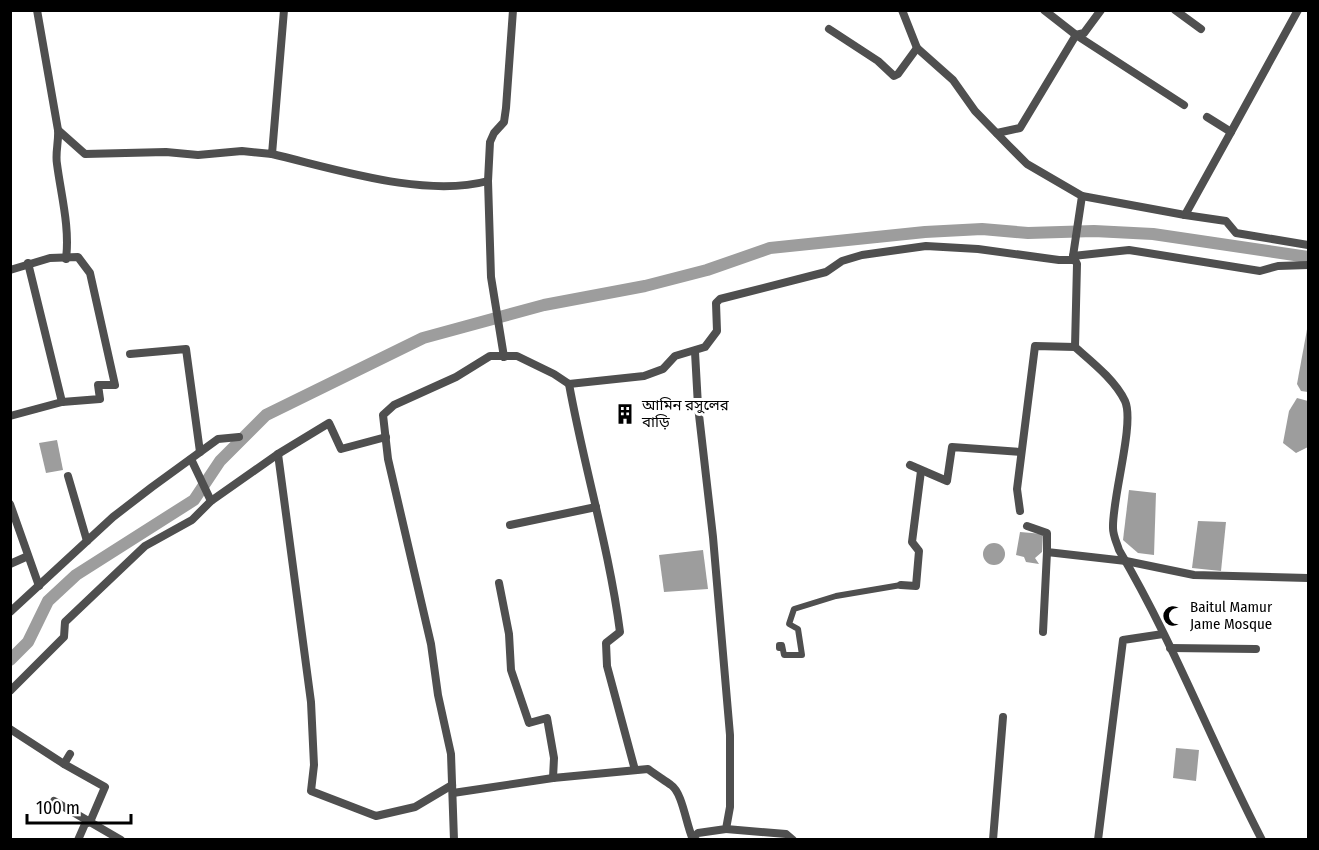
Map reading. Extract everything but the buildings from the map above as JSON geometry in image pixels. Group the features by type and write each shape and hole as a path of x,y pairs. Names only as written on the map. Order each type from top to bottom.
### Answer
{"street":[{"path":"37,10 58,130 59,146 56,161 62,185 68,245 66,259"},
{"path":"272,154 284,10"},
{"path":"504,357 491,277 488,181 490,142 494,133 504,122 513,10"},
{"path":"902,10 917,48 953,80 975,111 1027,164 1082,196 1226,221 1236,233 1308,245"},
{"path":"1044,10 1076,35 1184,105"},
{"path":"997,133 1020,128 1076,35 1084,33 1101,10"},
{"path":"1175,10 1201,29"},
{"path":"1185,215 1298,10"},
{"path":"829,29 878,61 894,76 898,74 917,48"},
{"path":"1207,117 1231,132"},
{"path":"58,130 85,154 166,152 198,155 242,151 272,154 408,182 449,186 471,185 488,181"},
{"path":"454,840 452,754 438,695 436,670 383,415 394,405 490,357 517,356 568,384 644,376 663,369 675,356 695,352 705,347 717,331 716,303 720,299 826,272 842,261 862,255 926,246 978,249 1045,259 1073,260 1082,196"},
{"path":"1073,256 1130,250 1260,271 1278,266 1308,265"},
{"path":"10,270 50,258 66,259 78,256 90,273 115,385 98,385 100,399 62,402 10,416"},
{"path":"1073,256 1077,264 1075,347"},
{"path":"28,263 62,402"},
{"path":"1020,511 1017,489 1035,346 1075,347 1100,370 1126,403 1127,419 1116,485 1113,531 1189,684 1226,770 1262,840"},
{"path":"130,354 186,349 200,452"},
{"path":"695,352 729,735 730,807 726,829"},
{"path":"568,384 612,573 620,632 606,643 607,666 635,770"},
{"path":"10,691 64,637 65,622 115,571 145,546 192,520 211,501 278,454 329,423 340,449 386,437"},
{"path":"10,597 13,610 128,505 218,439 239,437"},
{"path":"910,465 947,481 952,447 1022,452"},
{"path":"278,454 311,702 314,765 311,791 376,816 415,807 452,789 648,769 677,792 683,802 683,817 691,838 698,833 726,829 786,834 793,840"},
{"path":"191,459 211,501"},
{"path":"779,648 779,645 782,645 784,655 802,655 798,629 789,624 794,609 845,594 901,585 916,586 919,551 912,542 921,471"},
{"path":"68,476 87,541"},
{"path":"10,504 39,586"},
{"path":"510,525 596,507"},
{"path":"1028,526 1047,533 1043,632"},
{"path":"1047,552 1126,561 1194,575 1308,578"},
{"path":"10,564 28,556"},
{"path":"499,583 509,633 511,670 529,723 548,718 554,758 553,778"},
{"path":"1098,840 1124,640 1163,634"},
{"path":"1170,648 1256,649"},
{"path":"993,840 1003,717"},
{"path":"10,729 105,787 90,822 85,824 78,840"},
{"path":"64,764 70,754"},
{"path":"54,801 121,840"}],"shaded area":[{"path":"1308,324 1308,392 1301,391 1297,384"},
{"path":"1297,398 1308,401 1308,447 1296,453 1283,443 1289,411"},
{"path":"57,440 63,470 46,473 39,443"},
{"path":"1129,490 1156,493 1154,555 1138,553 1123,540"},
{"path":"1198,521 1226,522 1221,571 1192,568"},
{"path":"1020,532 1043,534 1042,552 1035,558 1039,564 1026,562 1024,557 1016,555"},
{"path":"994,543 1002,546 1005,554 1002,562 994,565 986,562 983,554 986,546"},
{"path":"703,550 708,589 664,592 659,555"},
{"path":"1176,748 1199,750 1196,781 1173,778"}],"waterway":[{"path":"10,660 28,642 48,601 76,575 194,500 220,461 266,415 423,338 544,305 645,286 707,270 770,248 925,232 982,229 1028,233 1094,231 1153,234 1308,257"}],"place":[{"name":"আমিন রসুলের বাড়ি","path":"625,414"},
{"name":"Baitul Mamur Jame Mosque","path":"1173,616"}]}
